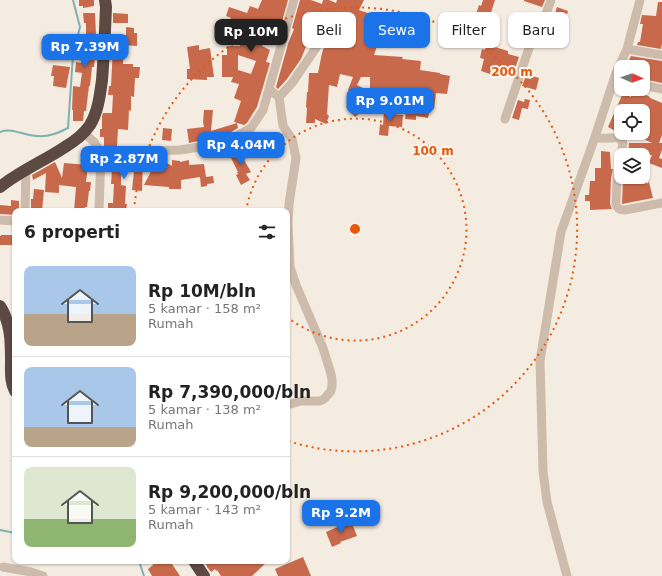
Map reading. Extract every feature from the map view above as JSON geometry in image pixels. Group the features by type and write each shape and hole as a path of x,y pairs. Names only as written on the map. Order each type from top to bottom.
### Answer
{"highway":[{"path":"0,187 19,173 65,147 84,133 91,124 100,94 104,50 105,0"},
{"path":"0,306 6,317 10,334 12,382"},
{"path":"196,564 204,576"}],"street":[{"path":"101,152 180,150 206,146 228,141 251,128 263,110 294,0"},
{"path":"506,119 532,39 540,30 551,0"},
{"path":"624,60 640,0"},
{"path":"279,97 292,83 316,48"},
{"path":"627,49 662,55"},
{"path":"650,86 662,89"},
{"path":"270,89 279,97 283,126 292,139 296,158 289,208"},
{"path":"567,576 547,502 543,471 540,361 561,232 614,90"},
{"path":"84,133 94,142 101,152 99,208"},
{"path":"596,137 599,139 614,137 623,142 617,185 616,204 618,209 625,210 662,203"},
{"path":"25,208 26,169"},
{"path":"0,220 12,221"},
{"path":"290,267 296,285 323,348 331,374 332,386 328,396 320,401 302,401 290,404"},
{"path":"3,567 31,572 43,576"}],"building":[{"path":"79,0 94,0 94,6 83,8 83,6 79,6"},
{"path":"262,0 288,0 280,29 270,25 262,46 270,50 266,62 270,63 257,107 247,123 244,125 234,122 241,101 234,98 239,84 231,82 233,77 222,77 222,55 227,55 227,46 240,46 244,36 228,30 231,18 226,16 229,7 247,13 250,6 258,9","holes":["238,55 256,61 251,74 238,70"]},
{"path":"300,0 311,0 322,4 323,0 329,0 336,3 337,0 364,0 359,10 365,12 364,48 376,48 374,55 403,57 402,59 421,61 420,70 450,76 447,94 436,93 434,109 430,109 428,118 416,116 416,120 405,119 407,101 393,100 394,93 370,91 370,77 361,77 357,85 365,89 360,98 368,106 355,117 346,107 350,103 355,93 348,90 353,77 340,74 337,87 329,85 327,114 329,116 326,124 315,119 315,123 306,123 309,73 318,73 324,48 356,48 356,12 302,12 302,48 305,48 301,59 278,89 276,87 288,44 294,29 292,28"},
{"path":"483,0 495,0 491,12 477,12 479,5 481,6"},
{"path":"524,0 545,0 542,7"},
{"path":"658,2 662,2 661,49 637,45 638,42 640,42 643,24 640,24 642,15 656,16"},
{"path":"557,7 568,11 568,12 556,12"},
{"path":"83,13 95,13 97,35 94,67 92,67 86,111 84,111 83,121 73,121 73,86 80,87 82,73 75,72 76,62 81,63 83,46 79,46 79,38 86,38 86,23 84,23"},
{"path":"113,13 128,14 128,23 113,23"},
{"path":"126,27 134,28 134,33 137,33 137,46 123,45 123,64 133,64 133,67 140,67 139,78 135,78 134,97 131,96 131,111 129,110 128,130 118,129 117,146 104,146 104,137 100,137 100,129 102,129 102,116 103,113 112,113 113,95 108,95 109,86 111,86 113,47 112,35 126,35"},
{"path":"199,45 199,50 210,48 214,77 207,77 207,80 187,79 187,69 190,69 187,47"},
{"path":"486,48 498,48 508,51 508,54 519,57 515,69 504,66 503,70 492,67 490,74 481,71 484,59 480,58 482,49 485,50"},
{"path":"631,56 662,61 662,83 650,80 650,60 629,60"},
{"path":"53,65 70,67 66,88 53,86 54,76 51,76"},
{"path":"532,76 539,78 536,90 522,86 525,78 531,79"},
{"path":"622,96 648,96 662,103 662,135 659,143 662,143 662,150 659,158 662,159 662,168 650,163 652,155 650,155 650,148 629,148 629,143 652,143 645,140 650,140 650,104 618,104"},
{"path":"525,99 530,100 528,109 522,108 519,120 512,118 518,100 524,102"},
{"path":"204,110 213,110 211,131 237,123 238,128 226,135 189,143 187,129 204,127"},
{"path":"384,110 392,111 392,114 403,115 402,127 389,126 388,136 379,135 380,124 383,125"},
{"path":"614,113 614,130 608,127"},
{"path":"163,128 172,129 171,141 162,140"},
{"path":"242,147 246,157 243,158 251,172 246,174 250,180 241,185 236,175 238,172 231,158 237,155 234,150"},
{"path":"601,151 610,152 611,169 613,169 610,204 612,209 590,210 590,201 585,201 585,195 589,195 590,181 595,181 595,168 601,168"},
{"path":"124,157 143,159 142,191 132,190 134,171 121,171 121,185 126,186 125,204 127,204 126,208 108,208 108,203 113,203 114,184 111,184 112,170 108,170 109,162 107,162 107,158"},
{"path":"158,158 172,166 172,160 180,162 189,160 189,165 204,164 206,177 213,176 214,183 201,187 200,177 181,180 181,189 169,189 169,187 144,185"},
{"path":"55,162 62,178 64,163 88,165 86,182 91,182 87,207 74,208 76,187 59,185 59,193 45,192 46,173 33,180 32,175"},
{"path":"623,184 650,184 653,198 622,204"},
{"path":"34,189 44,190 42,208 31,208 31,199 33,199"},
{"path":"11,200 19,201 19,208 12,208 12,215 0,214 0,205 11,206"},
{"path":"12,235 12,245 0,245 1,236"},
{"path":"351,521 357,536 340,542 341,543 332,547 326,532"},
{"path":"303,557 311,576 278,576 275,569 290,564 290,563"},
{"path":"172,564 180,576 152,576 148,569 153,565"},
{"path":"205,564 265,564 252,576 221,576 215,569 211,572"}],"waterway":[{"path":"0,132 14,131 32,136 46,136 61,132 68,128 73,55 80,27 73,0"},
{"path":"0,530 12,532"},
{"path":"140,564 144,576"}]}
